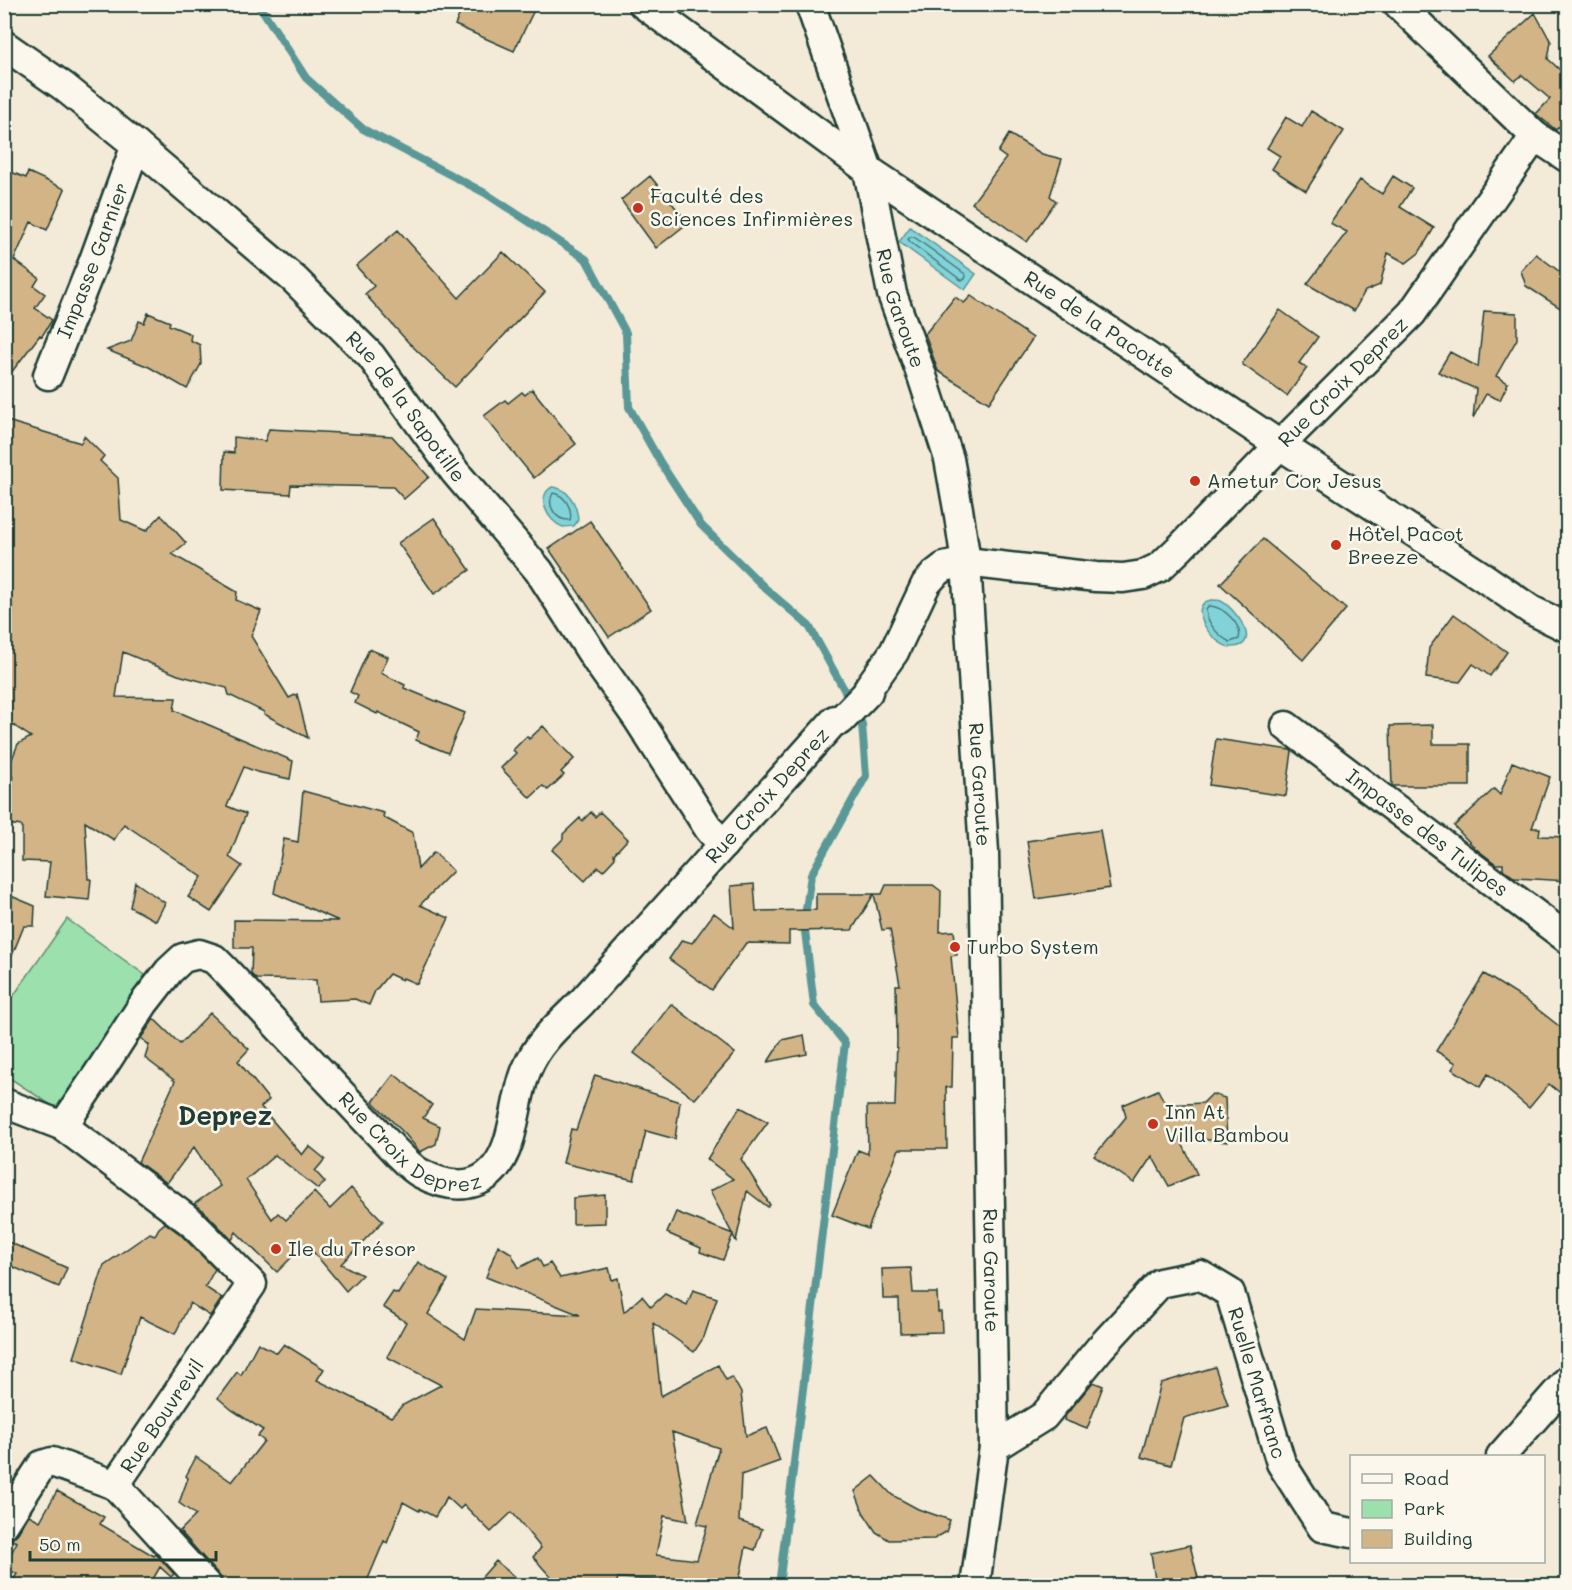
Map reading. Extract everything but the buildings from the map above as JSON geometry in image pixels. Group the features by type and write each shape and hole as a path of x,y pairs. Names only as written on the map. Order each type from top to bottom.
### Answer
{"street":[{"name":"Rue de la Pacotte","path":"643,4 868,170 1531,610 1568,628"},
{"name":"Rue Garoute","path":"810,4 868,170 892,294 949,459 966,562 984,852 994,1447 975,1586"},
{"path":"1398,4 1535,136 1568,159"},
{"name":"Rue de la Sapotille","path":"4,45 63,86 136,145 295,280 371,356 455,472 539,571 599,664 723,845"},
{"name":"Rue Croix Deprez","path":"63,1125 144,1003 169,971 183,958 199,954 214,959 396,1152 418,1172 445,1184 467,1185 486,1178 503,1156 526,1069 544,1039 582,1002 835,720 841,720 868,692 869,687 894,652 926,584 935,574 944,567 966,562 1096,577 1124,578 1143,575 1160,567 1412,313 1535,136"},
{"name":"Impasse Garnier","path":"48,375 93,263 136,145"},
{"name":"Impasse des Tulipes","path":"1286,726 1568,939"},
{"path":"4,1103 63,1125"},
{"name":"Rue Bouvrevil","path":"4,1524 42,1465 52,1462 115,1485 252,1284 191,1222 63,1125"},
{"name":"Ruelle Marfranc","path":"994,1447 1044,1416 1100,1348 1160,1283 1200,1275 1230,1293 1281,1463 1322,1527 1350,1533"},
{"path":"1502,1455 1568,1380"},
{"path":"115,1485 207,1586"}],"green space":[{"path":"67,919 145,975 57,1109 5,1075 5,1008"}],"water":[{"path":"910,227 976,274 965,290 899,242"},
{"path":"552,487 563,490 574,503 578,520 574,526 563,527 548,515 544,497"},
{"path":"1211,600 1221,601 1239,618 1246,634 1246,640 1241,645 1232,647 1225,645 1210,634 1200,610 1203,603"}],"waterway":[{"path":"256,4 263,11 306,78 363,129 485,193 586,259 626,333 629,407 660,462 701,525 765,588 809,626 851,702"},
{"path":"779,1586 845,1043 814,1005 804,923 811,875 866,776 862,724 856,713"}],"place":[{"name":"Faculté des Sciences Infirmières","path":"638,208"},
{"name":"Ametur Cor Jesus","path":"1195,481"},
{"name":"Hôtel Pacot Breeze","path":"1336,545"},
{"name":"Turbo System","path":"955,947"},
{"name":"Inn At Villa Bambou","path":"1153,1124"},
{"name":"Ile du Trésor","path":"276,1249"}],"district":[{"name":"Deprez","path":"225,1116"}]}
